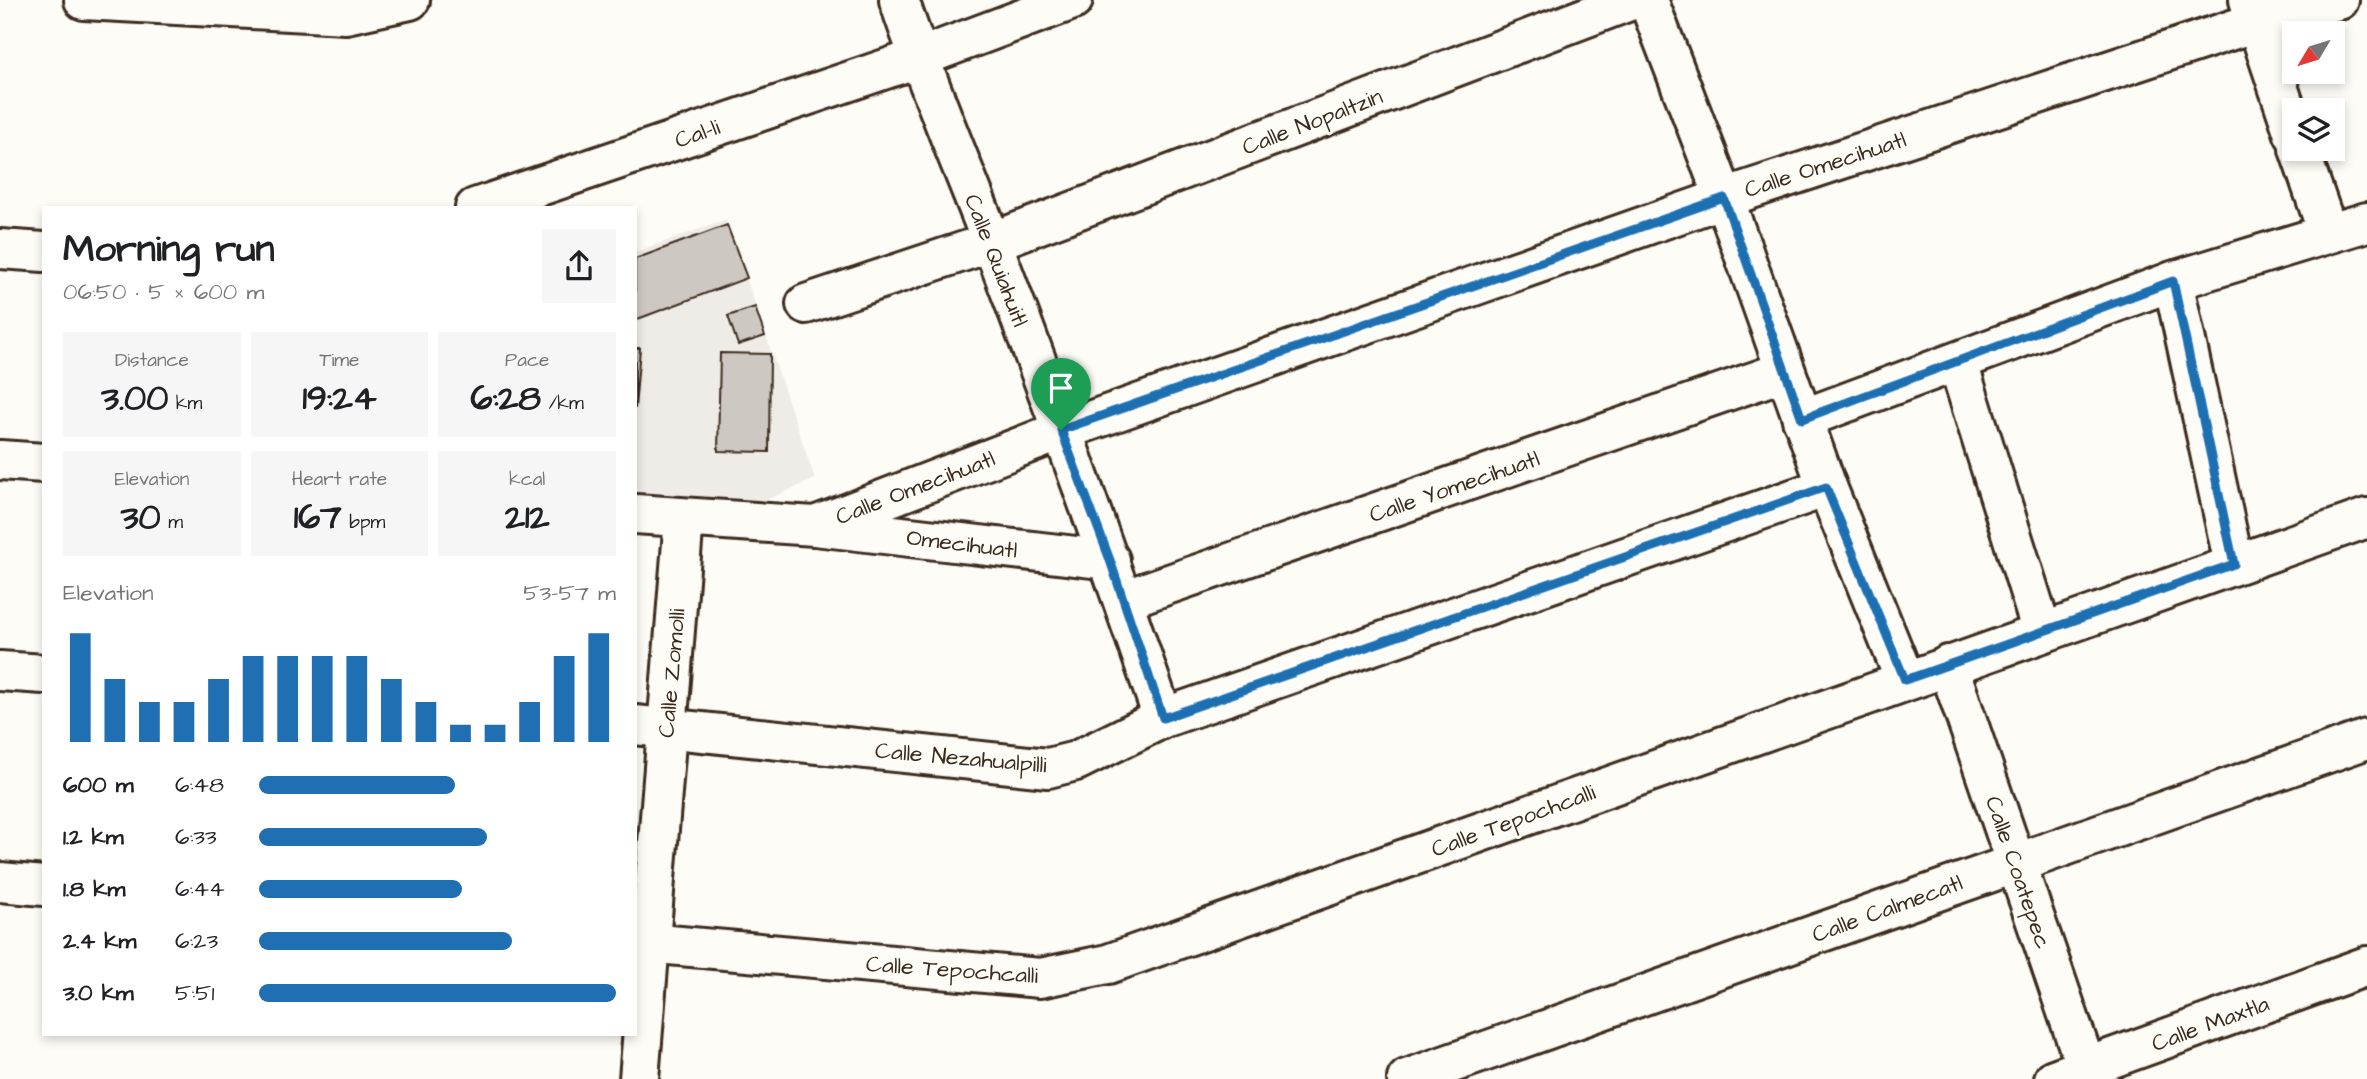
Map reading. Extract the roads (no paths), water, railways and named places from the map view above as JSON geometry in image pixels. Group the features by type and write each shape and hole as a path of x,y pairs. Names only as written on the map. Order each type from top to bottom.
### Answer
{"street":[{"path":"84,0 346,14 410,0"},
{"name":"Calle Quiahuitl","path":"899,0 918,58 992,242 1110,560 1163,718"},
{"name":"Cal-li","path":"481,206 918,58 1073,0"},
{"name":"Calle Nopaltzin","path":"806,304 992,242 1632,0"},
{"path":"1648,0 1724,198 1826,487 1905,680"},
{"name":"Calle Omecihuatl","path":"637,513 815,526 1061,430 2252,11 2339,0"},
{"path":"2252,11 2282,99"},
{"path":"2303,161 2328,233"},
{"path":"1802,419 2173,281 2367,222"},
{"path":"0,249 42,252"},
{"path":"2173,281 2234,564"},
{"path":"1958,363 2042,632"},
{"name":"Calle Yomecihuatl","path":"1123,600 1786,371"},
{"path":"0,460 42,463"},
{"name":"Calle Nezahualpilli","path":"651,727 1048,768 1076,761 1163,718 1826,487"},
{"name":"Calle Tepochcalli","path":"643,942 1040,978 1108,964 2367,517"},
{"name":"Calle Zomolli","path":"639,1079 651,727 684,518"},
{"name":"Omecihuatl","path":"815,526 1110,560"},
{"name":"Calle Coatepec","path":"1948,665 2016,862 2076,1075"},
{"path":"0,671 42,674"},
{"name":"Calle Calmecatl","path":"1407,1079 2367,740"},
{"path":"0,882 42,886"},
{"name":"Calle Maxtla","path":"2076,1075 2367,966"}]}
